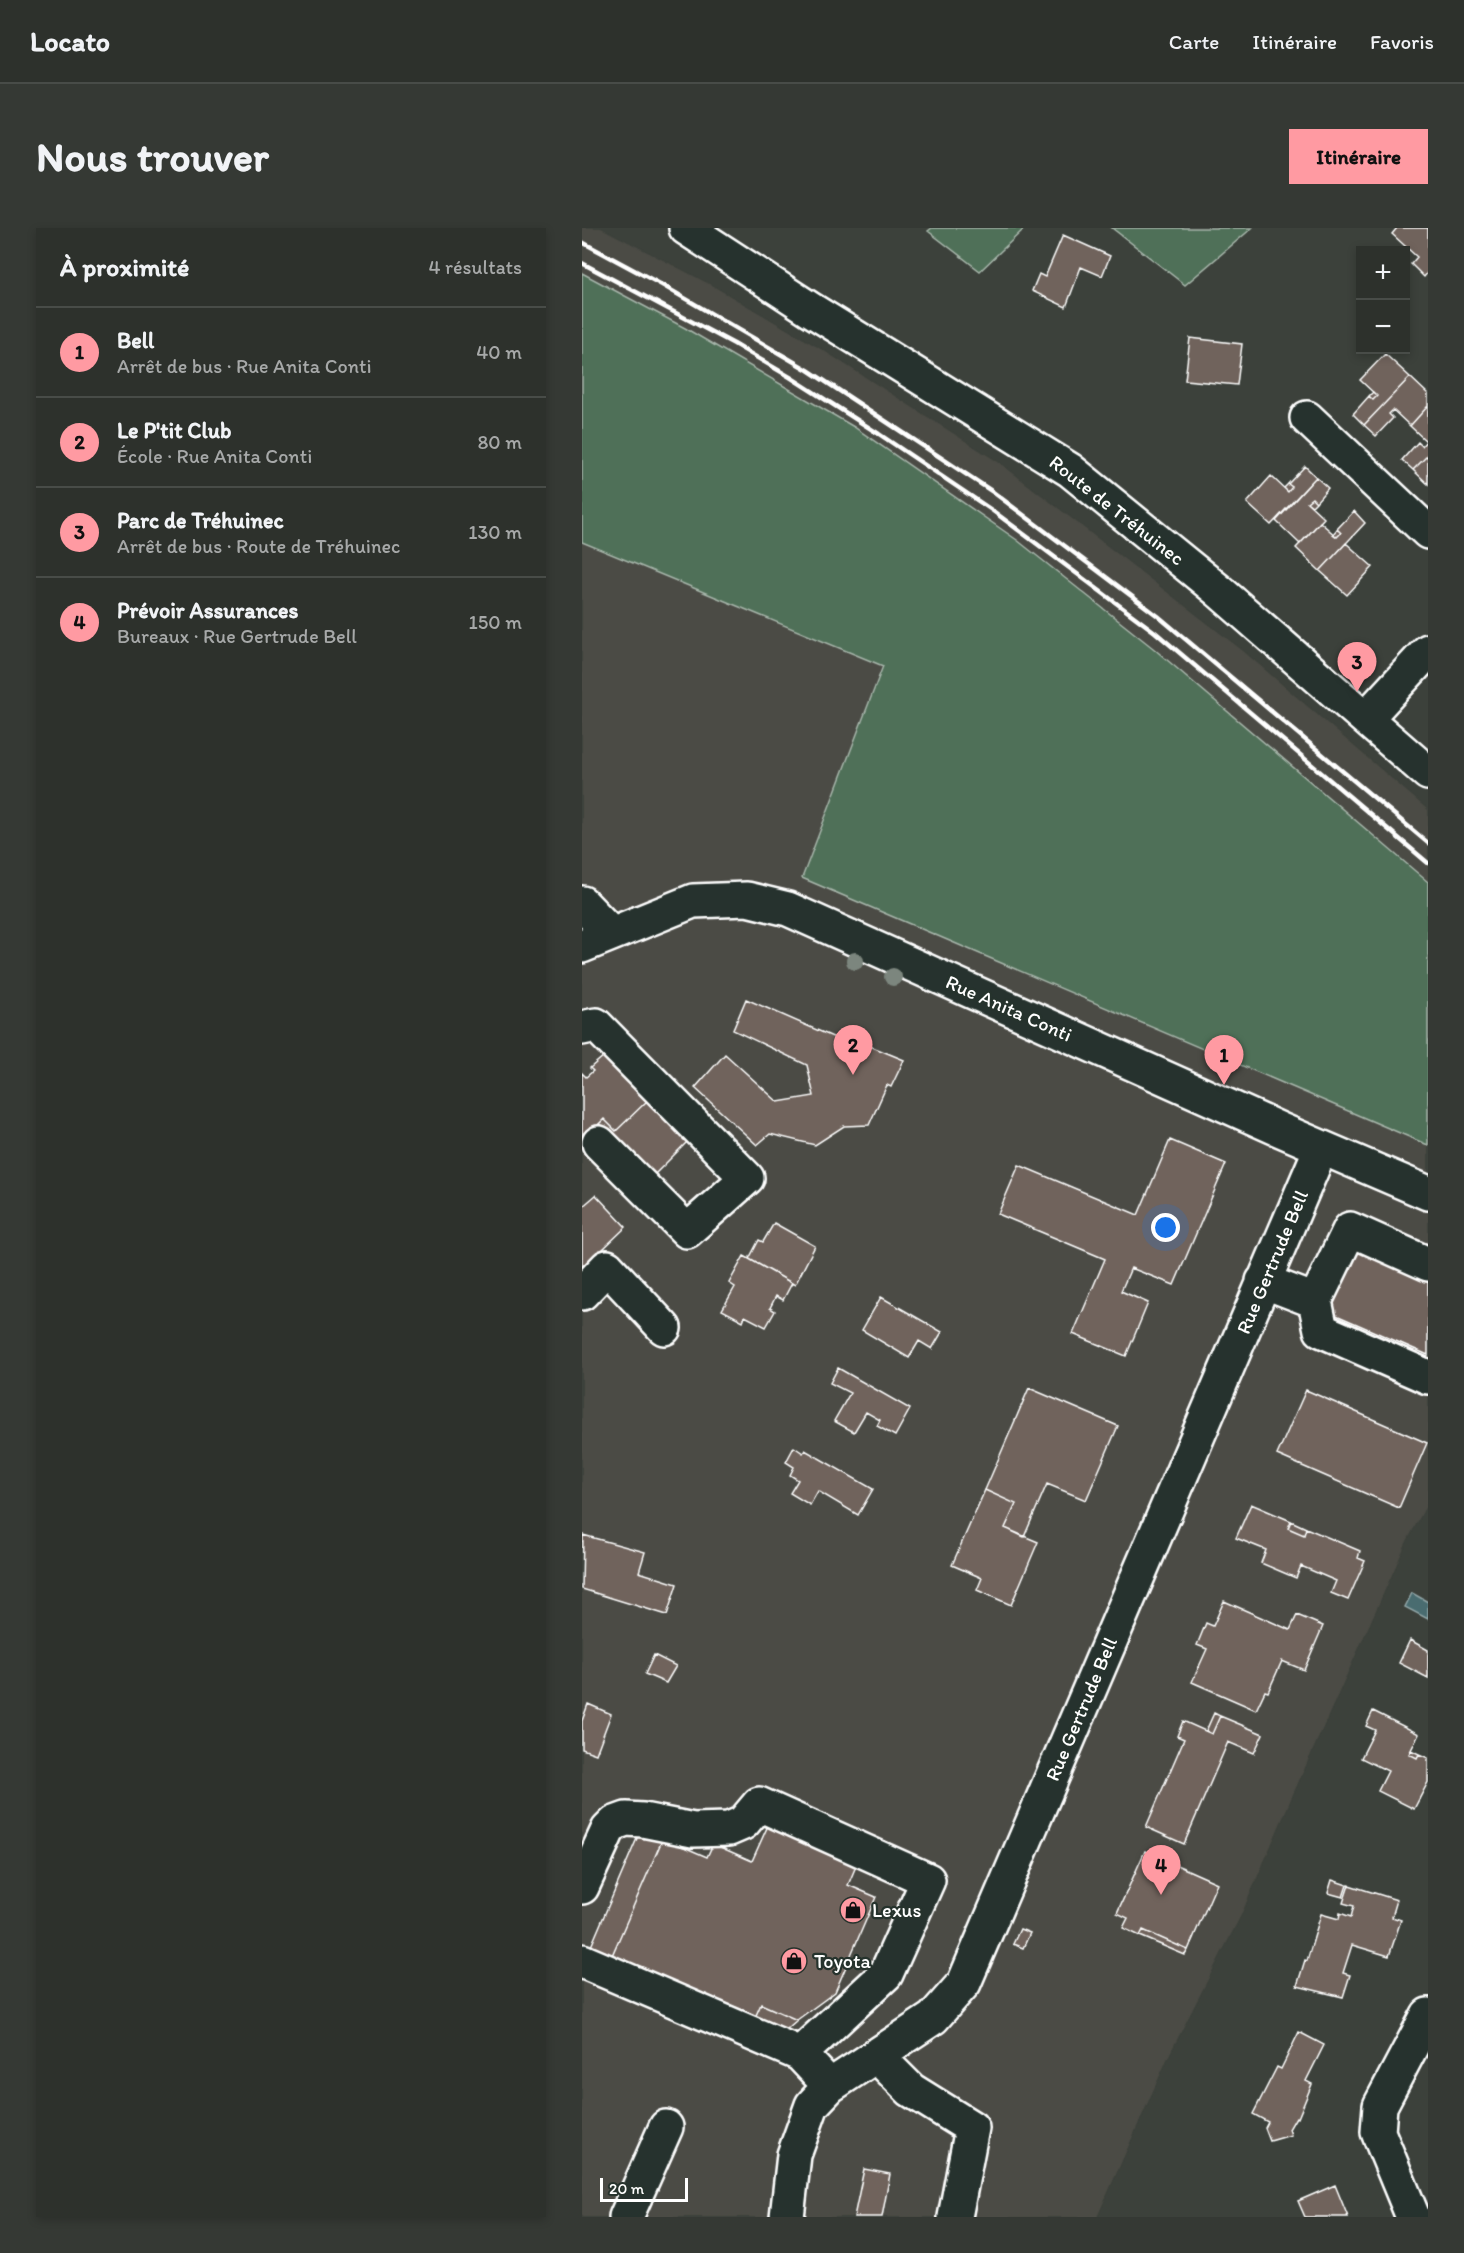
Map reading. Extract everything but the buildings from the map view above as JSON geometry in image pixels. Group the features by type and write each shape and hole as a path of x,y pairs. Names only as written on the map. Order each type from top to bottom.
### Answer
{"street":[{"name":"Route de Tréhuinec","path":"686,228 810,309 1070,470 1219,591 1428,773"},
{"path":"1307,418 1428,532"},
{"path":"1366,718 1428,651"},
{"name":"Rue Anita Conti","path":"596,939 693,901 747,899 788,909 1321,1148 1428,1193"},
{"path":"582,903 596,939"},
{"path":"582,1028 596,1026 747,1179 687,1232 599,1143"},
{"name":"Rue Gertrude Bell","path":"787,2217 794,2156 812,2105 830,2086 933,2018 964,1983 1321,1148"},
{"path":"1428,1264 1350,1228 1316,1301 1321,1330 1428,1377"},
{"path":"582,1293 607,1267 663,1328"},
{"path":"1263,1281 1316,1301"},
{"path":"582,1887 608,1830 615,1823 626,1819 693,1830 729,1829 743,1823 759,1804 928,1880 886,1974 800,2054"},
{"path":"582,1961 800,2054 830,2086"},
{"path":"1413,2217 1378,2132 1380,2106 1428,2015"},
{"path":"876,2055 911,2090 972,2127 955,2217"},
{"path":"626,2217 666,2127"}],"shaded area":[{"path":"582,228 601,228 711,285 824,351 1001,464 1243,651 1428,810 1428,882 1153,648 1017,540 854,427 685,328 582,273"},
{"path":"582,542 883,665 802,878 1428,1145 1428,1502 1407,1541 1241,1915 1168,2057 1097,2217 582,2217"}],"green space":[{"path":"932,228 1025,228 980,271 928,231"},
{"path":"1112,228 1252,228 1185,285"},
{"path":"582,273 685,328 854,427 1017,540 1153,648 1428,882 1428,1145 802,878 883,666 582,542"}],"water":[{"path":"1412,1593 1428,1602 1428,1619 1405,1607"}],"railway":[{"path":"582,242 662,285 808,370 993,492 1158,616 1428,843"},
{"path":"582,263 734,344 790,377 993,511 1155,632 1428,863"}],"place":[{"name":"Parc de Tréhuinec","path":"1357,692"},
{"name":"Le P'tit Club","path":"853,1075"},
{"name":"Bell","path":"1224,1085"},
{"name":"Prévoir Assurances","path":"1161,1895"},
{"name":"Lexus","path":"853,1910"},
{"name":"Toyota","path":"794,1961"}]}
